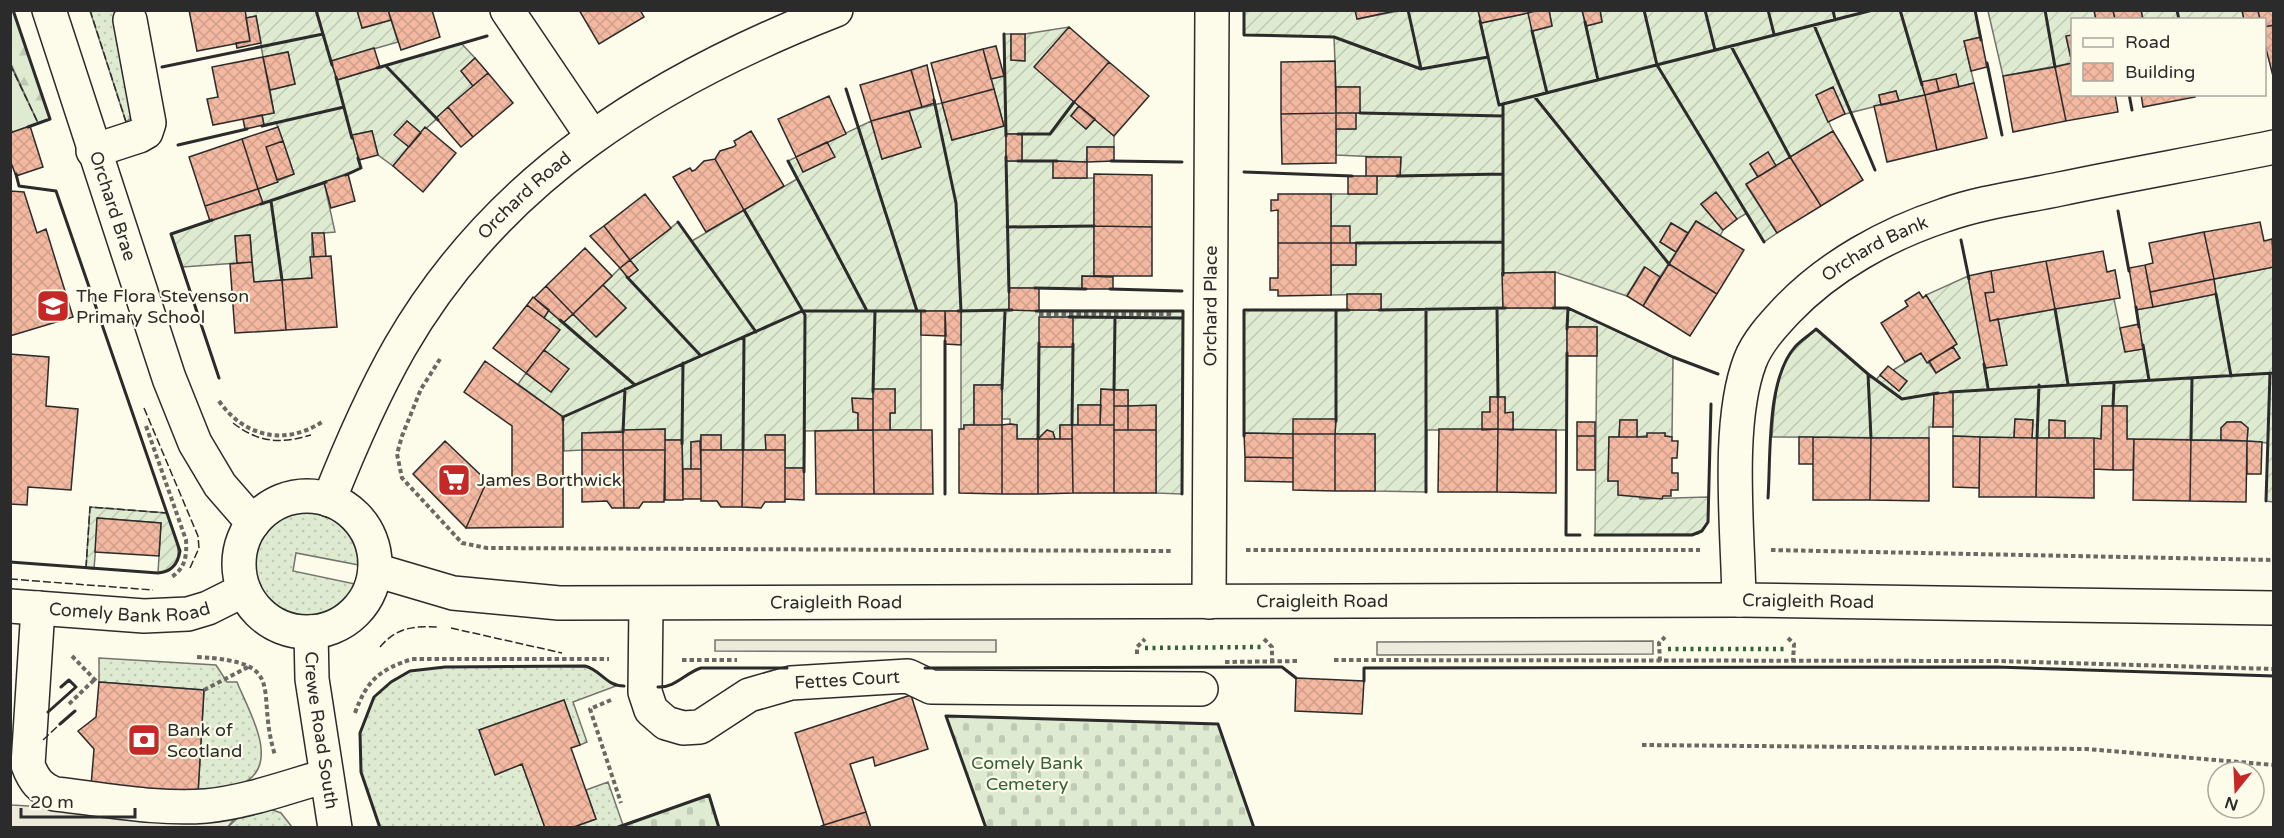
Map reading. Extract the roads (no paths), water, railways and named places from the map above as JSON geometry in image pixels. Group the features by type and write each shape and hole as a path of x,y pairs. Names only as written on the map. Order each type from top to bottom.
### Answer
{"street":[{"name":"Orchard Brae","path":"49,10 93,151 169,378 195,443 220,486 253,523"},
{"path":"507,10 592,136"},
{"name":"Orchard Road","path":"329,500 381,381 429,301 503,213 560,160 637,106 761,40 836,10"},
{"name":"Orchard Place","path":"1209,602 1212,10"},
{"path":"93,151 139,136 149,123 130,20"},
{"name":"Orchard Bank","path":"1739,600 1737,444 1744,380 1751,359 1761,341 1798,298 1818,281 1900,232 1946,214 2088,183 2274,147"},
{"path":"308,496 329,500 346,508 363,526 372,545 375,570 367,596 350,616 333,626 310,632 284,628 274,623 255,608 244,590 240,575 240,551 253,523 270,507 287,499 308,496"},
{"name":"Craigleith Road","path":"375,570 453,593 500,599 646,604 922,601 1739,600 2274,608"},
{"name":"Comely Bank Road","path":"24,607 144,616 188,614 208,608 244,590"},
{"name":"Fettes Court","path":"646,604 645,692 651,710 666,723 683,728 700,727 749,695 791,683 908,676 931,687 1201,689"},
{"path":"24,607 28,765 21,784 38,784 55,794 183,806 227,803 326,776"},
{"name":"Crewe Road South","path":"310,632 312,679 335,828"}],"place":[{"name":"The Flora Stevenson Primary School","path":"53,306"},
{"name":"James Borthwick","path":"454,480"},
{"name":"Bank of Scotland","path":"144,740"}],"park label":[{"name":"Comely Bank Cemetery","path":"1027,774"}]}
